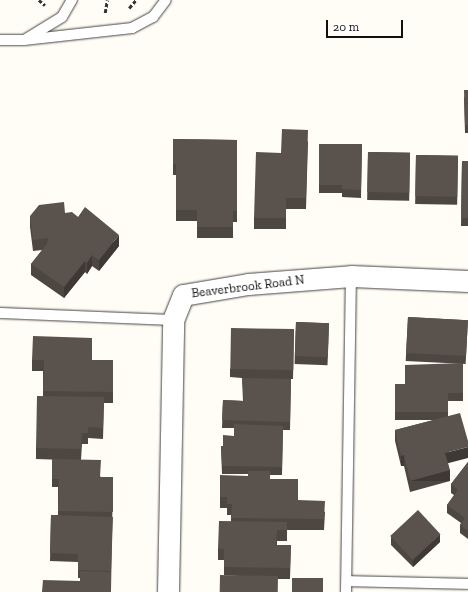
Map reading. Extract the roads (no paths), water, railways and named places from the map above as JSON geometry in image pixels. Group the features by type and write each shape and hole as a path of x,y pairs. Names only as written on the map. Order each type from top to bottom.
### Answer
{"street":[{"name":"Beaverbrook Road N","path":"168,592 173,320 183,295 248,284 351,276 468,282"}],"lane":[{"path":"24,40 62,17 72,0"},
{"path":"0,40 24,40 140,26 153,17 166,0"},
{"path":"346,592 351,276"},
{"path":"0,313 173,320"},
{"path":"346,581 468,584"}]}
